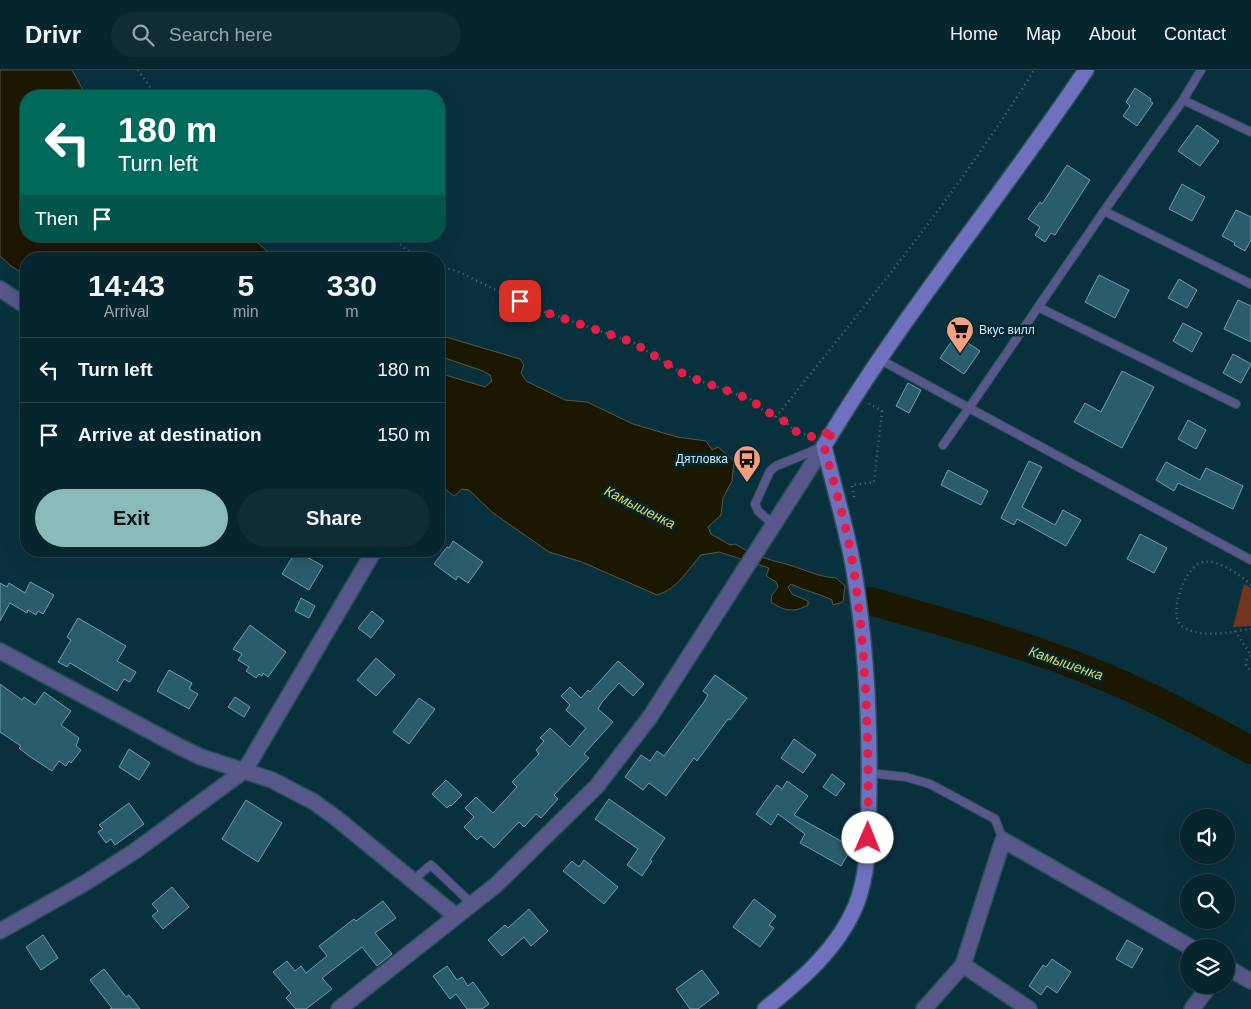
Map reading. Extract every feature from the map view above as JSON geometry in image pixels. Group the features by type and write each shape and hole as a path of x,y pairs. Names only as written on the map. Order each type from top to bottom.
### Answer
{"street":[{"path":"339,1009 521,863 609,772 650,717 879,359 1086,70"},
{"path":"0,289 20,302"},
{"path":"765,1009 807,974 824,956 848,922 855,906 866,868 869,773 866,694 854,571 824,446"},
{"path":"0,931 85,883 135,851 244,770 370,557"},
{"path":"0,651 180,747 294,790 314,802 456,916"},
{"path":"924,1009 963,965 1003,840 1180,941"},
{"path":"963,965 1029,1009"},
{"path":"1235,972 1251,981"},
{"path":"1192,1009 1203,994"}],"lane":[{"path":"943,446 1104,211 1183,100 1201,70"},
{"path":"1183,100 1251,132"},
{"path":"1104,211 1251,284"},
{"path":"1038,307 1236,404"},
{"path":"879,359 1251,560"},
{"path":"774,525 758,511 755,504 770,471 776,466 824,446"},
{"path":"869,773 906,777 930,784 995,819 1003,840"},
{"path":"412,880 432,866 472,904"}],"path":[{"path":"138,70 152,90"},
{"path":"776,417 930,222 1009,110 1034,70"},
{"path":"396,242 410,252"},
{"path":"445,268 457,271 533,308 632,342 687,376 750,399 795,431 816,438 834,429"},
{"path":"855,504 852,485 874,482 882,412 861,399"},
{"path":"1251,585 1227,569 1212,563 1203,562 1195,565 1187,574 1178,597 1176,618 1181,626 1194,633 1212,634 1251,629"},
{"path":"1235,631 1251,656 1247,660 1246,665 1251,672"}],"shaded area":[{"path":"1244,584 1251,588 1251,626 1233,627"}],"water":[{"path":"0,70 72,70 83,90 20,90 20,242 257,242 268,252 20,252 20,271 0,256"},
{"path":"445,337 520,359 524,365 521,373 526,381 565,400 587,402 633,424 677,437 706,441 712,450 718,447 734,461 732,481 723,498 721,515 708,527 711,534 730,545 735,544 766,559 836,578 845,586 843,602 833,605 832,600 791,584 788,587 792,594 808,601 808,605 794,610 780,607 771,602 772,595 778,587 776,582 766,576 769,568 719,552 701,555 676,584 657,595 582,562 549,552 493,513 469,490 462,489 454,496 445,489 445,375 485,387 492,381 490,375 445,358"}],"building":[{"path":"1135,88 1151,99 1150,101 1153,103 1137,126 1123,116 1130,106 1126,102"},
{"path":"1197,125 1219,141 1200,166 1178,151"},
{"path":"1067,165 1090,180 1055,235 1051,233 1045,242 1035,235 1040,227 1028,219 1040,202 1042,204"},
{"path":"1182,184 1205,197 1192,221 1169,209"},
{"path":"1236,210 1251,217 1251,240 1245,251 1222,236"},
{"path":"1099,275 1129,290 1115,318 1085,302"},
{"path":"1179,279 1197,290 1187,308 1168,298"},
{"path":"1238,300 1251,306 1251,342 1224,329"},
{"path":"1183,323 1202,333 1192,352 1173,341"},
{"path":"956,335 980,351 964,374 940,358"},
{"path":"1233,354 1251,364 1241,383 1223,373"},
{"path":"1122,371 1154,387 1122,448 1074,422 1085,403 1101,412"},
{"path":"908,383 921,390 909,413 896,406"},
{"path":"1188,420 1206,430 1196,449 1178,439"},
{"path":"1029,461 1042,467 1022,507 1055,525 1063,510 1081,520 1066,546 1017,519 1014,525 1001,518"},
{"path":"1166,462 1200,480 1206,468 1243,486 1233,509 1178,483 1174,491 1156,480"},
{"path":"948,470 988,491 981,505 941,485"},
{"path":"1140,534 1167,548 1154,573 1127,559"},
{"path":"453,541 483,562 468,583 458,576 456,580 434,564 439,557 445,557 445,550 447,547 449,548"},
{"path":"292,557 307,557 323,566 309,590 282,574"},
{"path":"30,582 54,595 43,614 38,611 36,615 28,610 27,613 10,603 0,621 0,583 7,587 9,583 25,593"},
{"path":"301,598 315,606 309,618 295,611"},
{"path":"372,611 384,621 371,638 358,628"},
{"path":"78,618 126,646 117,661 136,672 130,682 124,679 117,691 70,663 67,667 58,662 71,640 67,637"},
{"path":"250,625 286,652 268,677 263,673 262,676 259,674 256,678 246,671 249,667 238,660 242,654 233,649"},
{"path":"376,658 395,675 376,696 357,680"},
{"path":"618,661 644,684 633,696 619,683 602,702 598,709 613,722 584,754 589,758 554,795 558,799 541,818 536,814 524,827 519,822 494,848 481,836 477,840 464,827 474,817 465,808 476,797 493,813 517,787 512,782 539,754 536,750 544,741 540,738 550,728 570,747 586,728 566,710 570,705 561,696 570,687 581,698 588,690 590,692"},
{"path":"169,670 192,683 189,689 198,694 189,709 157,691"},
{"path":"715,675 747,698 730,720 728,719 697,761 694,758 666,796 649,783 643,790 625,777 641,755 650,761 657,751 664,756 704,702 708,695 703,691"},
{"path":"0,684 22,700 24,697 35,705 44,692 71,711 61,725 79,738 76,746 81,750 71,763 69,761 66,766 59,761 52,771 29,756 19,748 21,746 0,732"},
{"path":"235,697 250,707 244,717 228,707"},
{"path":"419,698 435,709 409,744 393,732"},
{"path":"794,739 816,755 803,773 781,758"},
{"path":"129,749 150,763 139,780 119,767"},
{"path":"832,774 845,784 836,796 823,787"},
{"path":"446,780 462,795 447,808 432,794"},
{"path":"787,781 808,796 794,815 852,847 841,866 800,843 805,834 778,814 771,825 756,814 777,785 782,789"},
{"path":"609,799 665,838 642,876 627,865 638,849 595,819"},
{"path":"246,800 282,823 258,862 222,839"},
{"path":"129,803 144,824 115,845 111,839 106,843 98,832 103,829 99,825"},
{"path":"584,860 618,887 604,904 563,871 572,861 579,867"},
{"path":"172,887 189,907 163,929 152,916 158,911 152,904"},
{"path":"754,899 776,916 769,925 774,928 760,947 733,927"},
{"path":"383,901 396,918 375,933 392,954 377,966 362,947 322,978 332,989 306,1009 296,1009 286,998 291,993 273,972 287,961 295,971 301,966 306,973 327,956 319,946 354,919 356,921"},
{"path":"529,909 548,931 531,946 524,937 502,956 488,940 505,925 508,928"},
{"path":"43,935 58,958 41,970 26,947"},
{"path":"1127,940 1143,949 1132,968 1116,959"},
{"path":"1052,959 1071,972 1057,993 1047,986 1041,995 1029,986 1043,965 1046,967"},
{"path":"447,966 457,980 462,977 468,986 473,982 489,1004 482,1009 467,1009 456,994 450,999 433,976"},
{"path":"104,969 126,997 129,995 140,1009 110,1009 112,1008 90,980"},
{"path":"702,970 719,993 698,1009 690,1009 676,989"}],"waterway":[{"name":"Камышенка","path":"870,601 996,638 1089,670 1152,698 1251,750"}],"place":[{"name":"Вкус вилл","path":"960,354"},
{"name":"Дятловка","path":"747,483"}],"route":[{"path":"520,301 533,308 632,342 687,376 750,399 764,410 784,421 795,431 816,438 834,429 824,446 854,571 866,694 869,773 868,838"}]}
